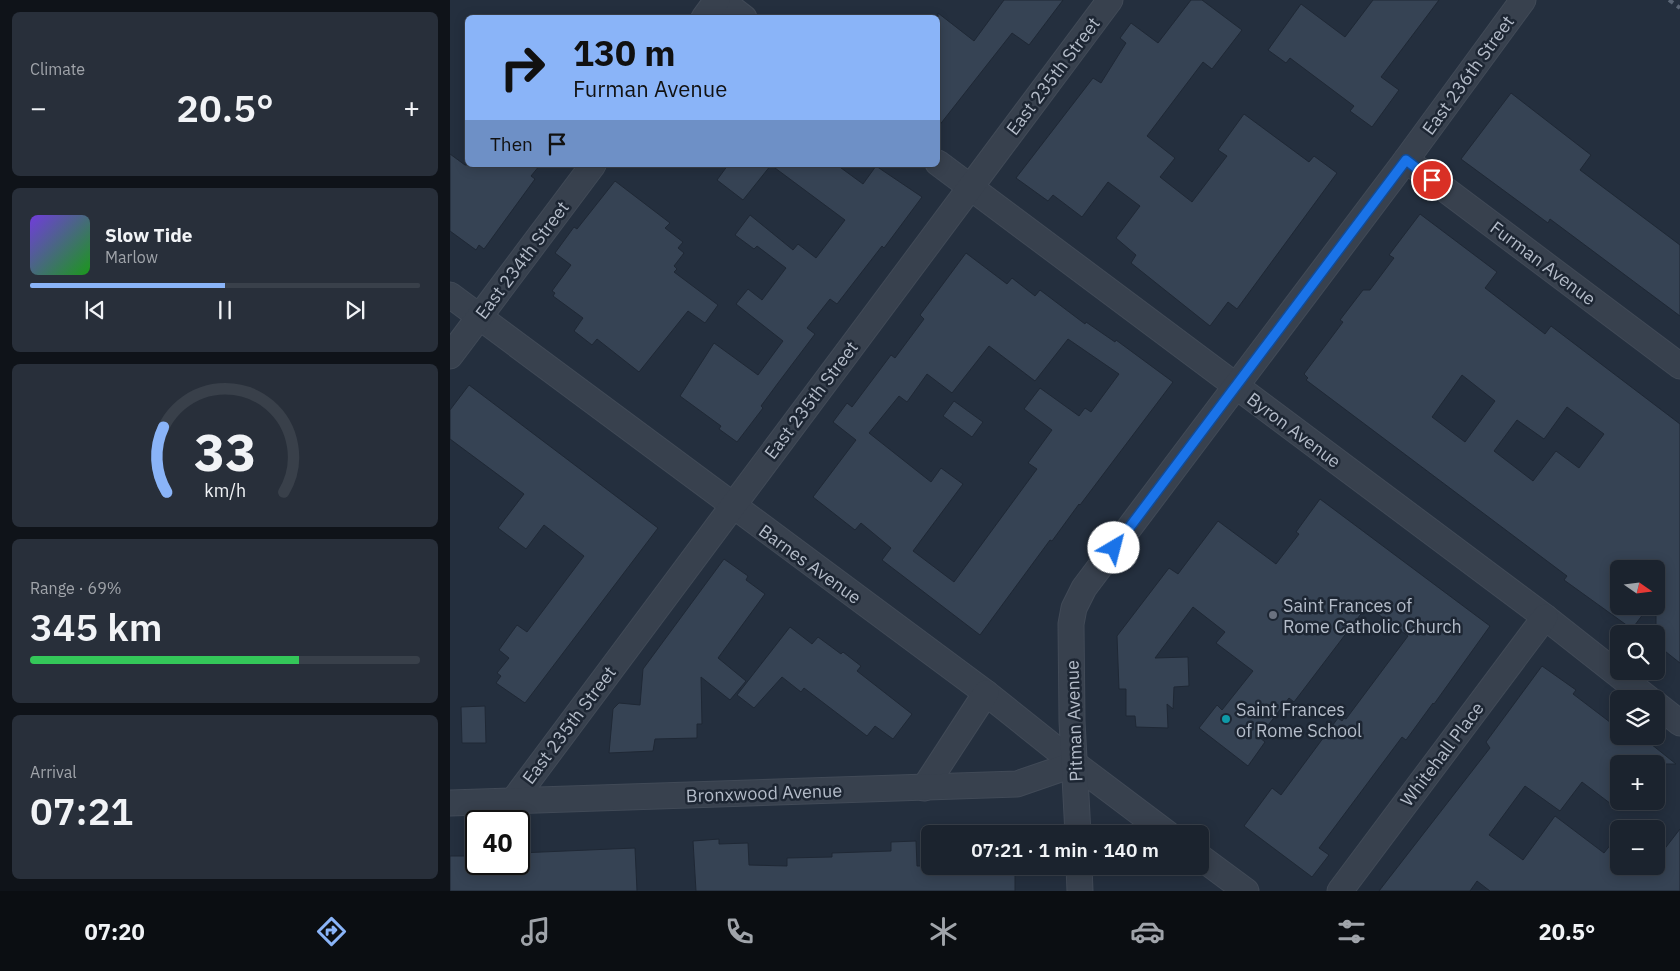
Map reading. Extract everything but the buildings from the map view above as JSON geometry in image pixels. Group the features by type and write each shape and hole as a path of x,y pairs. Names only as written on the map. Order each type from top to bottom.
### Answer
{"street":[{"path":"706,15 717,0"},
{"path":"721,0 740,15"},
{"name":"East 235th Street","path":"513,801 1110,0"},
{"name":"East 236th Street","path":"1074,608 1084,588 1406,160 1523,0"},
{"name":"Furman Avenue","path":"1406,160 1680,366"},
{"name":"Byron Avenue","path":"940,165 1545,617 1638,690"},
{"name":"East 234th Street","path":"450,356 592,167"},
{"name":"Barnes Avenue","path":"450,295 732,507 986,693 1075,764 1156,825"},
{"name":"Pitman Avenue","path":"1074,608 1071,624 1078,825"},
{"name":"Whitehall Place","path":"1340,891 1545,617"},
{"path":"924,788 986,693"},
{"path":"1665,711 1680,723"},
{"name":"Bronxwood Avenue","path":"450,803 1017,784 1075,764"},
{"path":"1209,864 1246,891"},
{"path":"1079,875 1080,891"}],"railway":[{"path":"1669,0 1680,8"}],"place":[{"name":"Saint Frances of Rome Catholic Church","path":"1273,615"},
{"name":"Saint Frances of Rome School","path":"1226,719"}],"route":[{"path":"1114,548 1406,160 1432,180"}]}
